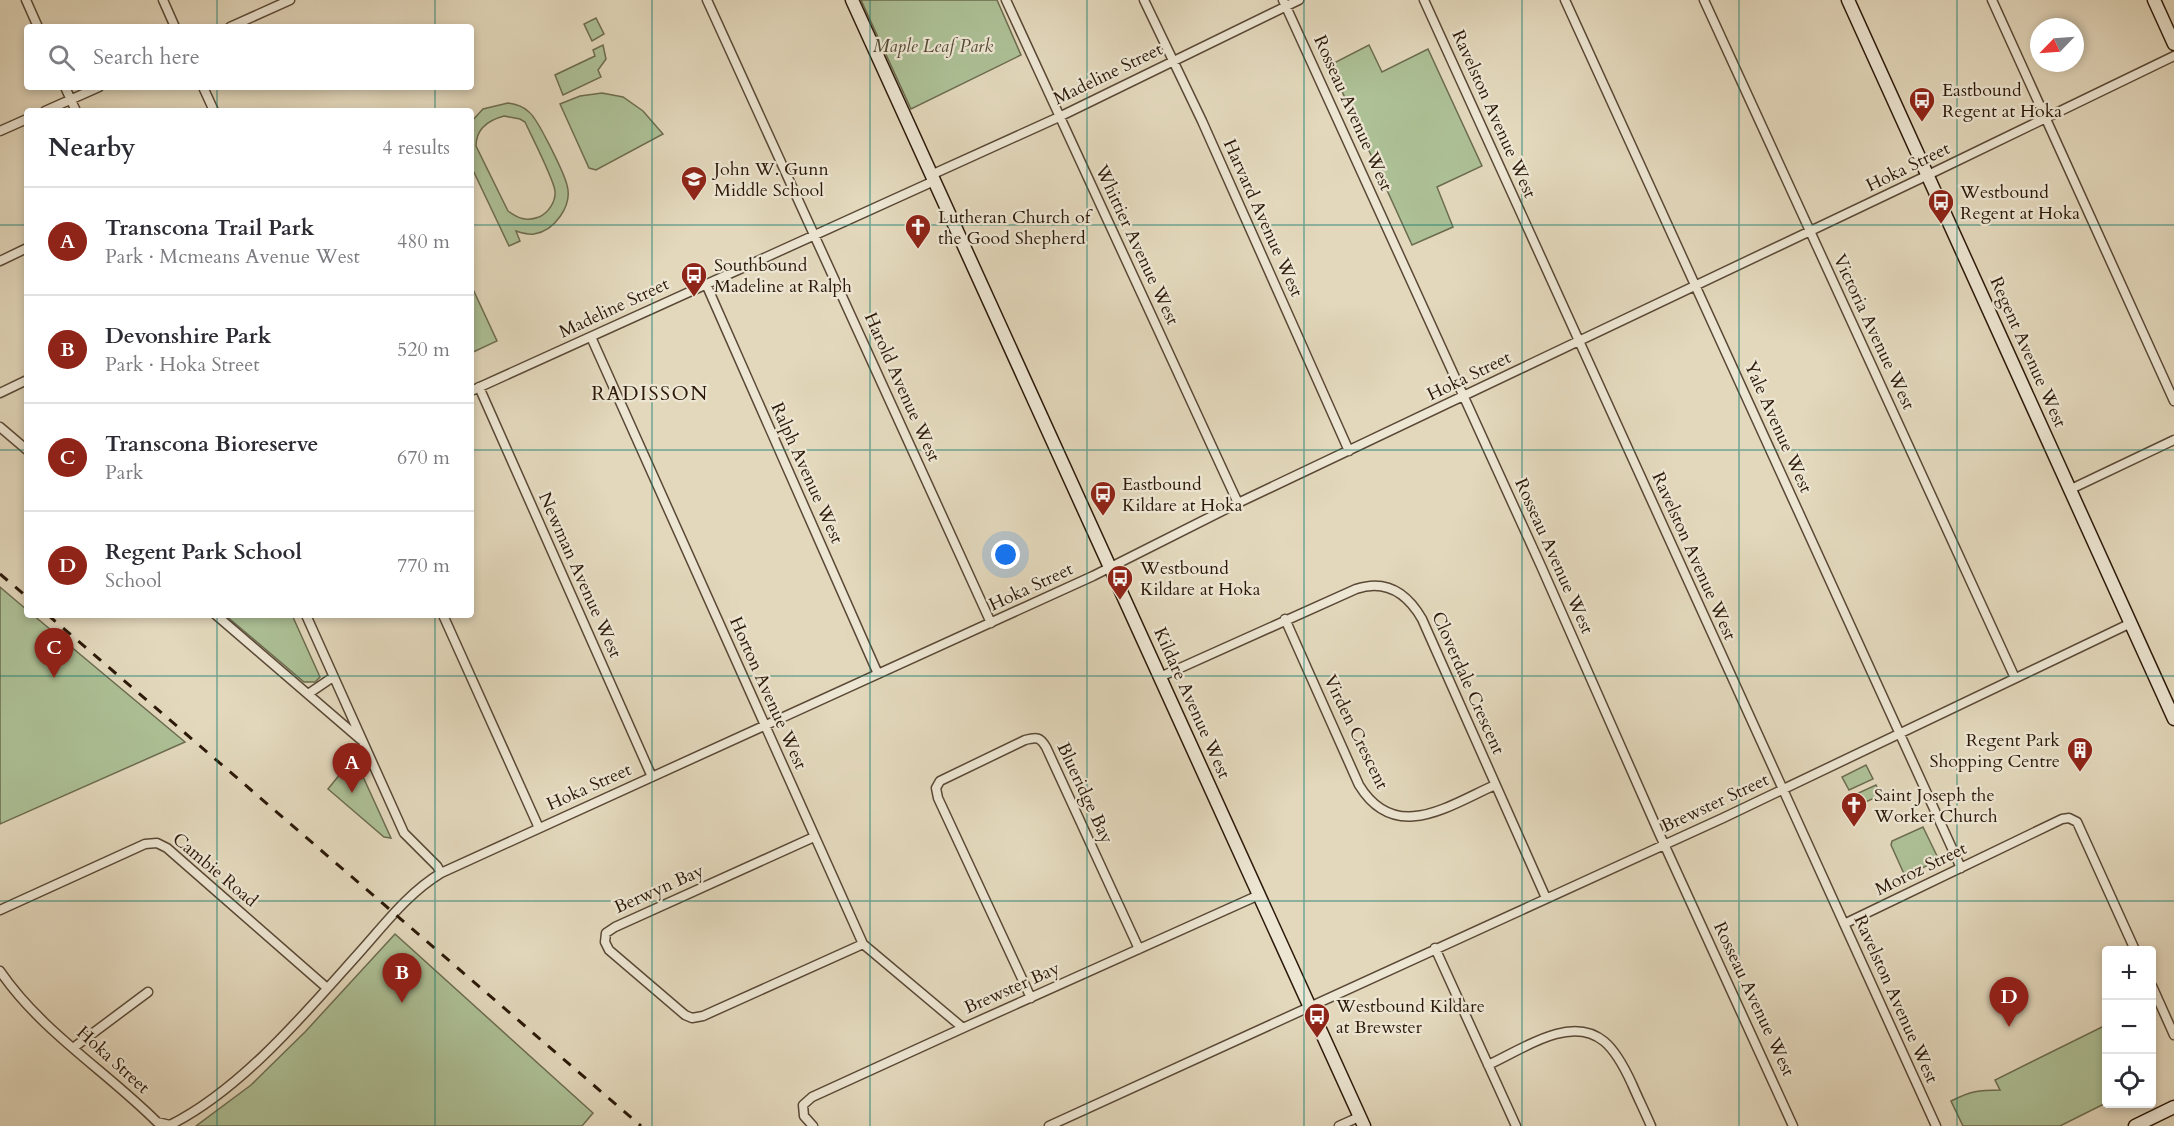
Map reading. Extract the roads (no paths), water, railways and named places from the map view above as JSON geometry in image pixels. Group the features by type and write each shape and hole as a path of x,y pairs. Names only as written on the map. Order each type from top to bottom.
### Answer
{"street":[{"path":"26,0 37,24"},
{"path":"163,0 174,24"},
{"path":"237,24 290,0"},
{"name":"Harold Avenue West","path":"707,0 991,623"},
{"name":"Kildare Avenue West","path":"852,0 1361,1121"},
{"name":"Whittier Avenue West","path":"1006,0 1238,503"},
{"name":"Harvard Avenue West","path":"1144,0 1202,122 1349,451"},
{"name":"Madeline Street","path":"475,389 814,235 1059,117 1284,3 1299,0"},
{"name":"Ravelston Avenue West","path":"1424,0 1936,1126"},
{"name":"Yale Avenue West","path":"1565,0 1961,868"},
{"name":"Victoria Avenue West","path":"1704,0 2015,678"},
{"name":"Regent Avenue West","path":"1848,0 2174,719"},
{"path":"1992,0 2174,401"},
{"path":"2154,0 2174,44"},
{"name":"Rosseau Avenue West","path":"1284,3 1793,1126"},
{"name":"Hoka Street","path":"0,971 10,986 73,1048 157,1122 170,1125 184,1118 245,1073 327,988 417,889 441,873 1110,567 1238,503 2174,56"},
{"path":"66,90 75,108"},
{"path":"52,108 93,90"},
{"path":"204,90 212,108"},
{"path":"0,131 24,120"},
{"path":"0,261 24,249"},
{"name":"Ralph Avenue West","path":"706,284 878,675"},
{"name":"Horton Avenue West","path":"591,337 863,944 963,1028"},
{"path":"0,393 24,381"},
{"name":"Newman Avenue West","path":"475,389 652,777"},
{"path":"0,427 24,447"},
{"path":"2071,489 2174,440"},
{"name":"Cloverdale Crescent","path":"1160,677 1286,619 1367,585 1378,585 1399,592 1422,619 1546,898"},
{"path":"219,618 363,741"},
{"path":"307,618 404,833 437,866 441,873"},
{"path":"445,618 539,828"},
{"name":"Virden Crescent","path":"1286,619 1359,784 1368,799 1382,810 1398,816 1422,816 1495,784"},
{"name":"Brewster Street","path":"1310,1006 1665,844 2131,623"},
{"path":"308,694 333,676"},
{"name":"Blueridge Bay","path":"1030,998 938,798 936,788 940,780 1026,740 1036,737 1041,739 1046,747 1139,949"},
{"name":"Moroz Street","path":"1844,924 2062,819 2069,818 2077,822 2133,946"},
{"name":"Berwyn Bay","path":"814,837 615,927 606,933 605,942 609,950 679,1010 692,1018 703,1017 863,944"},
{"name":"Cambie Road","path":"0,910 146,844 157,843 167,848 327,988"},
{"name":"Brewster Bay","path":"813,1126 804,1116 803,1105 812,1097 1259,895"},
{"path":"1435,948 1516,1126"},
{"path":"73,1048 148,992"},
{"path":"2156,997 2174,1035"},
{"path":"1049,1126 1310,1006"},
{"path":"1488,1065 1553,1035 1570,1031 1594,1034 1607,1043 1619,1056 1651,1126"},
{"path":"2135,1126 2174,1107"},
{"path":"1340,1126 1361,1121"}],"railway":[{"path":"0,574 24,594"},
{"path":"51,618 641,1126"}],"place":[{"name":"Eastbound Regent at Hoka","path":"1922,123"},
{"name":"John W. Gunn Middle School","path":"694,202"},
{"name":"Westbound Regent at Hoka","path":"1941,225"},
{"name":"Lutheran Church of the Good Shepherd","path":"918,250"},
{"name":"Southbound Madeline at Ralph","path":"694,298"},
{"name":"Eastbound Kildare at Hoka","path":"1103,517"},
{"name":"Westbound Kildare at Hoka","path":"1120,601"},
{"name":"Transcona Bioreserve","path":"54,678"},
{"name":"Regent Park Shopping Centre","path":"2080,773"},
{"name":"Transcona Trail Park","path":"352,793"},
{"name":"Saint Joseph the Worker Church","path":"1854,828"},
{"name":"Devonshire Park","path":"402,1003"},
{"name":"Regent Park School","path":"2009,1027"},
{"name":"Westbound Kildare at Brewster","path":"1317,1039"}],"district":[{"name":"RADISSON","path":"650,393"}],"park label":[{"name":"Maple Leaf Park","path":"933,46"}]}
